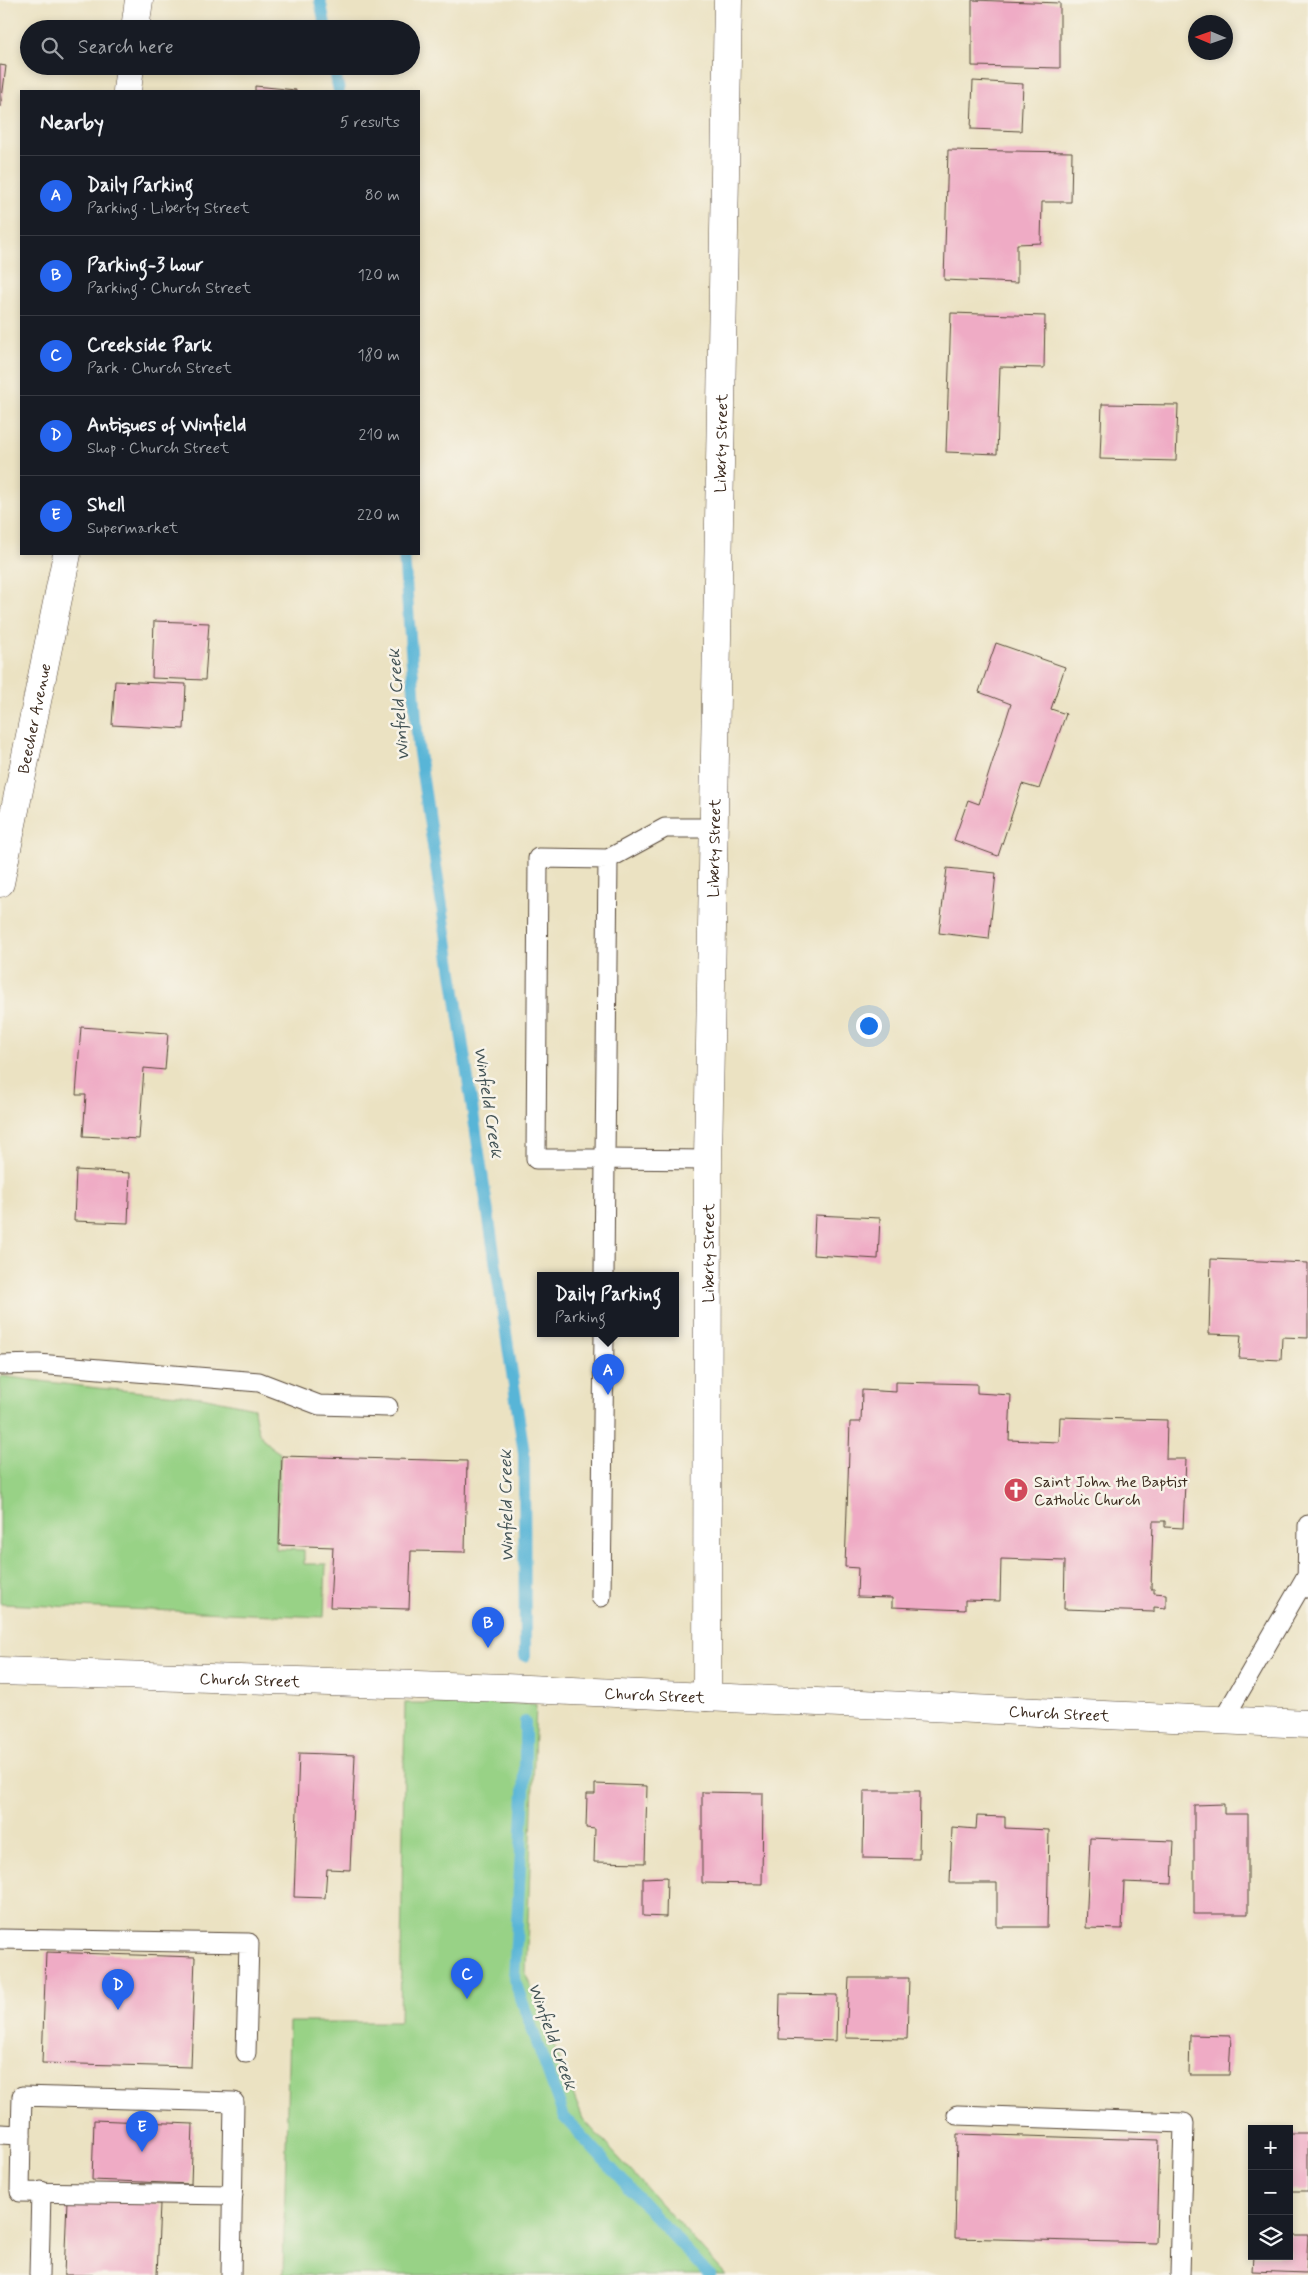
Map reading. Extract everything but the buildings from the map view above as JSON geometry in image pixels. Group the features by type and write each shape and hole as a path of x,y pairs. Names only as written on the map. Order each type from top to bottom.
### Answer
{"street":[{"path":"136,20 138,0"},
{"name":"Liberty Street","path":"707,1697 708,1160 728,0"},
{"path":"127,90 129,75"},
{"name":"Beecher Avenue","path":"0,883 67,555"},
{"name":"Church Street","path":"0,1671 495,1688 1308,1724"}],"lane":[{"path":"708,1160 536,1159 538,858 608,859 665,828 713,828"},
{"path":"604,1272 608,859"},
{"path":"601,1597 604,1337"},
{"path":"0,1365 38,1364 259,1382 319,1405 388,1407"},
{"path":"1223,1720 1307,1586 1308,1525"},
{"path":"0,1939 249,1943 246,2053"},
{"path":"231,2275 233,2195 234,2102 22,2096 20,2192 233,2195"},
{"path":"957,2115 1184,2123 1180,2275"},
{"path":"0,2134 21,2135"},
{"path":"39,2275 41,2191"}],"green space":[{"path":"0,1376 97,1388 202,1397 254,1408 260,1435 280,1453 276,1549 304,1550 304,1564 326,1564 324,1617 0,1604"},
{"path":"405,1703 536,1704 526,1975 583,2119 726,2275 283,2275 289,2022 400,2022"}],"waterway":[{"name":"Winfield Creek","path":"320,0 324,20"},
{"name":"Winfield Creek","path":"336,75 339,90"},
{"name":"Winfield Creek","path":"404,555 418,746 524,1453 525,1656"},
{"name":"Winfield Creek","path":"525,1722 525,1774 514,1979 564,2117 709,2275"}],"place":[{"name":"Daily Parking","path":"608,1395"},
{"name":"Saint John the Baptist Catholic Church","path":"1016,1490"},
{"name":"Parking-3 hour","path":"488,1648"},
{"name":"Creekside Park","path":"467,1999"},
{"name":"Antiques of Winfield","path":"118,2010"},
{"name":"Shell","path":"142,2152"}]}
